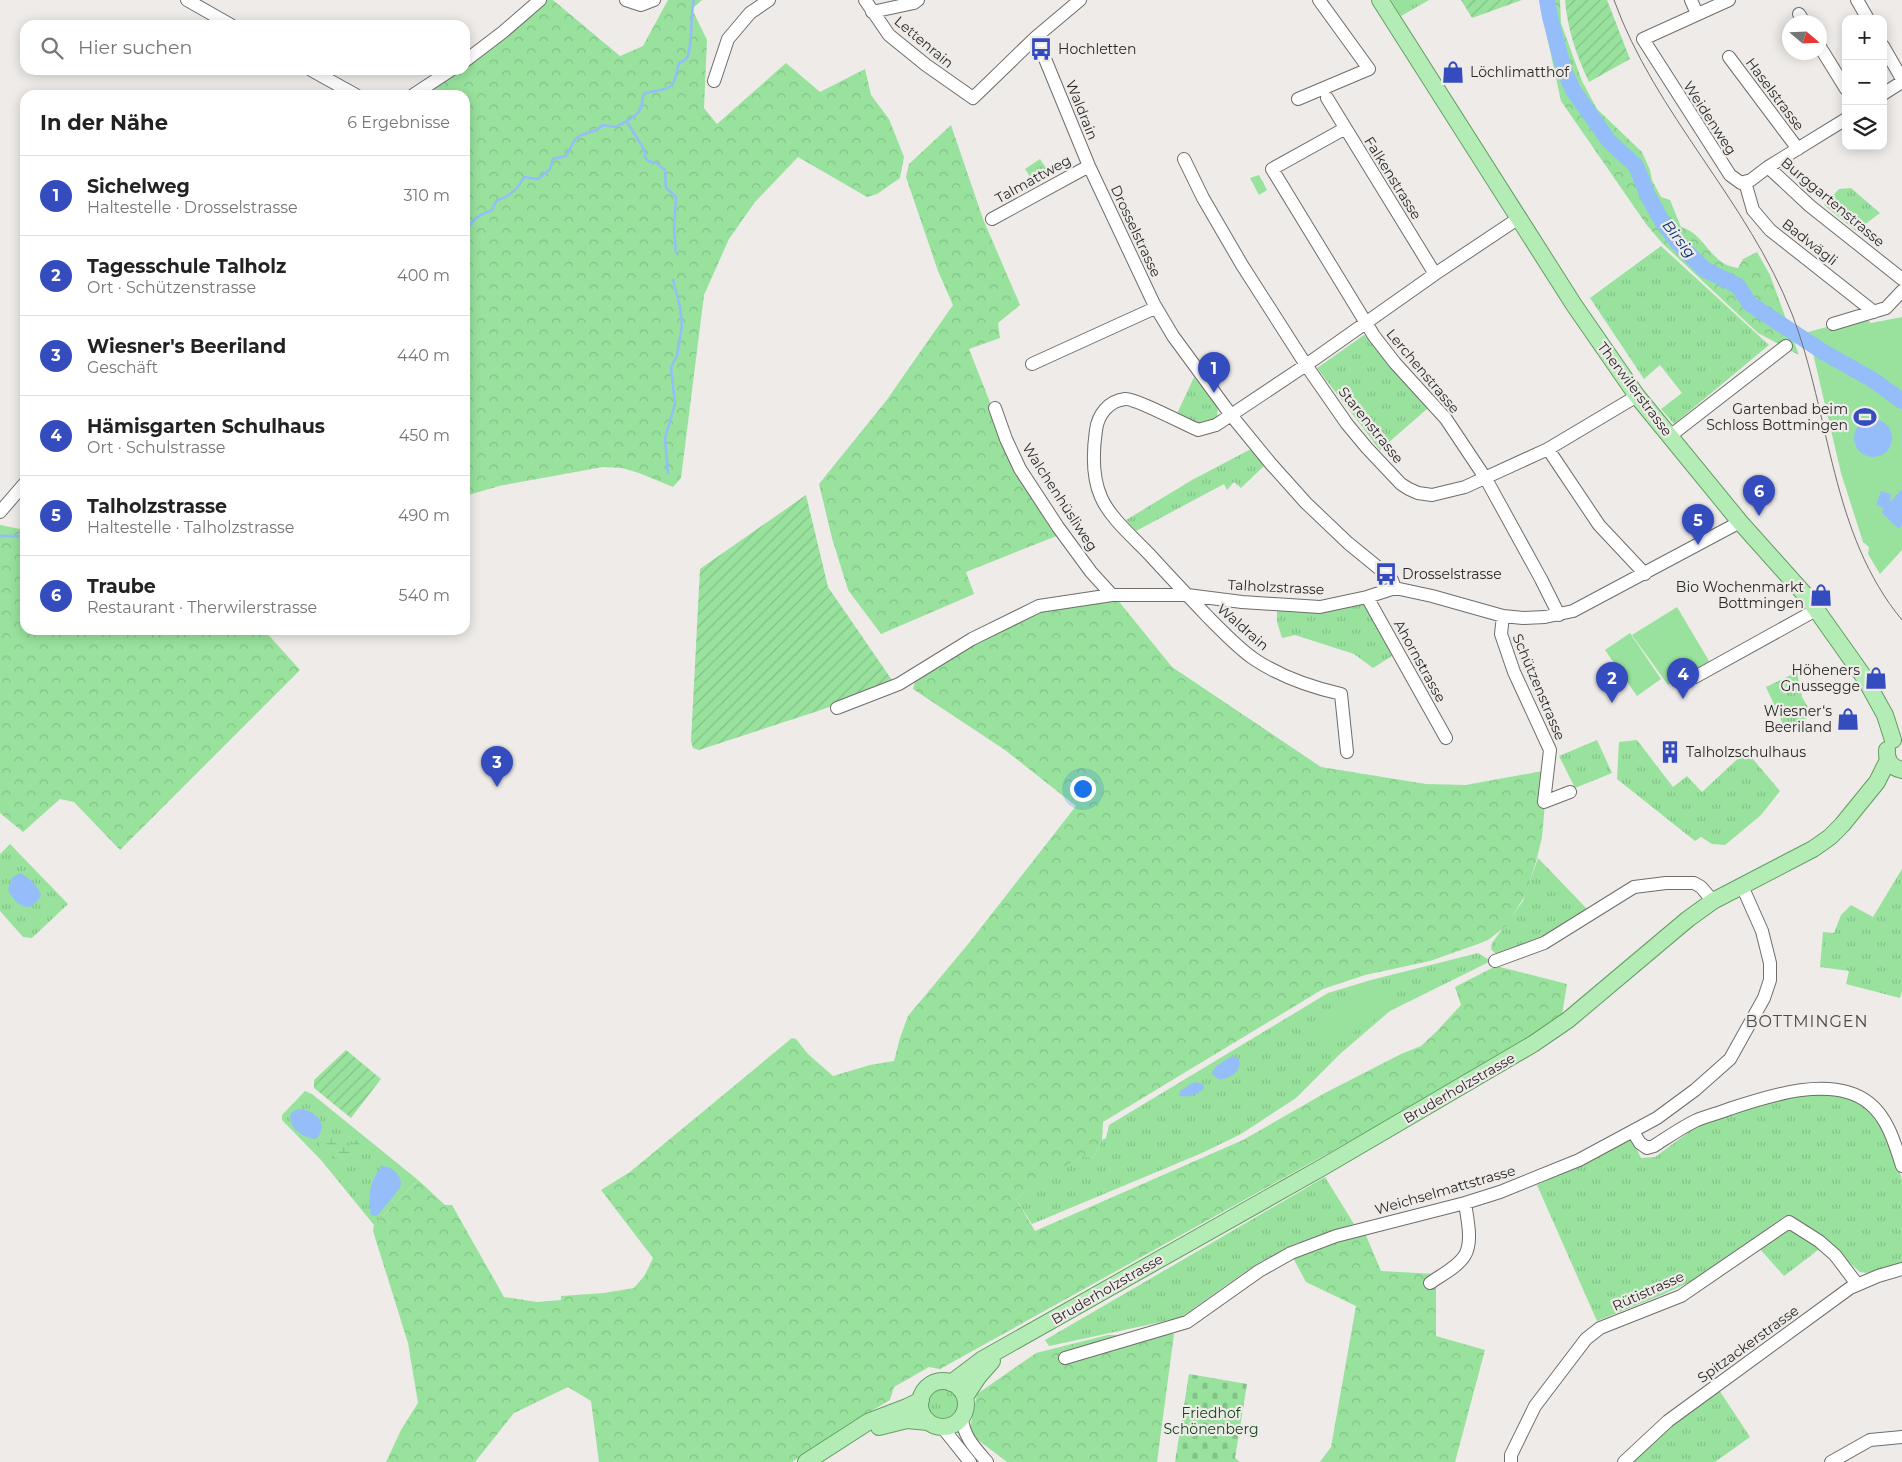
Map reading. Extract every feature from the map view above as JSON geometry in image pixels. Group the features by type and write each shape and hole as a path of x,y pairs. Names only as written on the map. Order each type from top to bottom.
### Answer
{"main road":[{"name":"Therwilerstrasse","path":"1380,0 1574,305 1637,396 1740,522 1808,598 1864,678 1899,737"},
{"name":"Bruderholzstrasse","path":"806,1462 868,1422 921,1400 923,1393 930,1386 940,1382 951,1383 983,1359 1323,1168 1533,1044 1573,1016 1712,901 1824,841 1842,825 1877,782 1896,766 1887,750 1899,737"},
{"name":"Bruderholzstrasse","path":"839,1441 895,1422 910,1420 952,1426 962,1418 966,1408 965,1397 978,1377 1005,1347"},
{"path":"951,1383 959,1388 965,1397"},
{"path":"921,1400 922,1413 935,1424"}],"street":[{"path":"187,0 222,20"},
{"path":"470,57 540,0"},
{"path":"626,0 641,5 654,0"},
{"path":"714,81 728,39 750,13 769,0"},
{"name":"Lettenrain","path":"865,0 889,35 926,65 973,98 1036,37"},
{"path":"872,12 914,3 918,0"},
{"path":"1036,37 1080,0"},
{"path":"1298,99 1369,68 1319,0"},
{"path":"1691,0 1697,14 1729,0"},
{"path":"1857,0 1866,15"},
{"name":"Weidenweg","path":"1697,14 1643,39 1730,175 1741,183 1745,182"},
{"name":"Waldrain","path":"1036,37 1089,166"},
{"path":"1887,53 1902,81 1887,91"},
{"name":"Haselstrasse","path":"1729,58 1798,149"},
{"path":"1827,58 1842,83"},
{"path":"321,75 347,90"},
{"path":"421,90 443,75"},
{"name":"Falkenstrasse","path":"1327,98 1434,274"},
{"name":"Haselstrasse","path":"1768,167 1842,122"},
{"name":"Lerchenstrasse","path":"1344,128 1272,169 1374,336 1395,363 1446,419 1486,479 1559,615"},
{"name":"Starenstrasse","path":"1184,159 1203,198 1242,265 1306,365 1347,424 1395,478 1408,489 1432,495 1452,492 1486,479 1548,449 1637,396"},
{"name":"Talmattweg","path":"992,219 1089,166"},
{"name":"Drosselstrasse","path":"1089,166 1156,308 1173,336 1231,415 1271,464 1306,503 1348,543 1386,574 1392,580 1395,588"},
{"path":"1745,182 1751,180 1768,167"},
{"name":"Burggartenstrasse","path":"1768,167 1810,206 1902,279"},
{"name":"Badwägli","path":"1745,182 1753,210 1770,230 1874,312"},
{"path":"1187,595 1118,521 1101,498 1095,478 1094,445 1097,423 1102,412 1115,402 1125,399 1136,401 1198,430 1216,425 1367,323 1434,274 1519,218"},
{"path":"1833,324 1886,308 1902,291"},
{"path":"1032,364 1156,308"},
{"path":"1670,436 1786,346"},
{"name":"Walchenhüsliweg","path":"994,408 1020,469 1058,527 1091,572 1112,595"},
{"path":"1548,449 1598,525 1645,574"},
{"path":"0,512 20,490"},
{"path":"1395,588 1432,596 1503,616 1523,618 1559,615 1573,611 1740,522"},
{"name":"Talholzstrasse","path":"837,708 899,684 972,639 1039,606 1112,595 1187,595 1242,602 1320,607 1367,597 1395,588"},
{"name":"Waldrain","path":"1187,595 1224,633 1253,658 1285,677 1341,694 1347,752"},
{"name":"Ahornstrasse","path":"1367,597 1446,738"},
{"path":"1695,677 1816,610"},
{"name":"Schützenstrasse","path":"1503,616 1501,634 1514,672 1550,750 1544,802 1570,792"},
{"path":"1495,961 1544,943 1634,887 1666,883 1694,883 1701,887 1712,901"},
{"name":"Weichselmattstrasse","path":"1064,1358 1187,1322 1259,1271 1291,1254 1336,1236 1465,1203 1500,1192 1579,1160 1657,1118 1695,1090 1730,1059 1764,998 1770,980 1770,964 1762,931 1742,886"},
{"path":"1634,1132 1640,1144 1648,1148 1697,1120 1762,1098 1819,1088 1846,1091 1868,1102 1882,1117 1902,1166"},
{"path":"1430,1282 1449,1270 1465,1255 1469,1238 1465,1203"},
{"name":"Rütistrasse","path":"1511,1462 1511,1455 1535,1406 1586,1339 1600,1328 1681,1296 1789,1222 1835,1255 1857,1284"},
{"name":"Spitzackerstrasse","path":"1624,1462 1668,1421 1857,1284 1902,1269"},
{"path":"962,1418 964,1430 987,1462"},
{"path":"935,1424 970,1462"},
{"path":"1831,1462 1870,1440 1902,1437"}],"green space":[{"path":"544,0 553,0 620,56 643,46 668,0 702,0 692,9 707,40 704,108 717,124 786,63 820,92 865,69 871,95 889,119 904,157 900,178 877,194 867,197 798,157 755,202 729,239 704,295 681,478 673,487 622,468 603,467 499,486 470,495 470,90 428,90 451,75 470,75 470,62"},
{"path":"1391,0 1429,0 1401,16"},
{"path":"1461,0 1522,0 1472,18"},
{"path":"1539,0 1560,0 1561,23 1582,81 1597,109 1642,152 1652,180 1661,197 1670,200 1681,227 1689,230 1728,266 1738,268 1743,259 1757,252 1770,275 1799,355 1758,333 1662,243 1646,224 1561,101"},
{"path":"1565,0 1607,0 1630,59 1589,82 1573,42"},
{"path":"951,125 983,219 1020,305 998,323 1000,338 969,349 1010,453 1059,535 966,572 974,594 881,634 848,590 832,538 819,484 886,401 953,305 938,271 906,177 909,164"},
{"path":"1040,159 1050,174 1035,184 1025,169"},
{"path":"1259,175 1267,190 1259,195 1250,178"},
{"path":"1851,188 1880,213 1856,231 1824,205 1839,189"},
{"path":"1661,246 1769,345 1674,424 1661,409 1682,393 1660,365 1644,379 1590,298"},
{"name":"Gartenbad beim Schloss Bottmingen","path":"1864,317 1871,323 1902,317 1902,550 1880,574 1868,554 1869,547 1863,542 1841,473 1808,332"},
{"path":"1364,335 1428,408 1380,450 1317,368"},
{"path":"1194,377 1218,406 1217,418 1197,423 1176,416"},
{"path":"1251,449 1264,466 1241,488 1234,482 1227,490 1224,484 1136,531 1126,520 1192,480"},
{"path":"806,495 828,587 894,683 818,711 699,750 693,748 691,741 700,569"},
{"path":"0,525 20,529 20,635 268,635 300,670 120,850 74,802 60,799 23,832 0,813"},
{"path":"1116,598 1172,667 1321,767 1426,784 1466,785 1548,770 1542,837 1526,894 1506,926 1488,940 1430,961 1365,975 1323,989 1103,1122 1102,1140 1093,1158 1080,1156 1016,1199 1035,1231 1243,1140 1325,1093 1401,1054 1421,1046 1461,1005 1455,987 1496,966 1567,984 1562,1015 1478,1070 940,1369 929,1367 894,1387 890,1400 844,1427 792,1462 599,1462 591,1401 568,1387 514,1413 475,1462 386,1462 401,1430 418,1403 408,1343 373,1231 374,1225 418,1180 445,1205 452,1205 504,1297 537,1302 561,1300 561,1296 604,1293 634,1288 645,1275 653,1258 601,1190 630,1172 792,1038 796,1039 808,1054 833,1076 870,1065 894,1061 908,1016 969,943 1076,806 1005,750 913,689 916,678 997,630 1052,607"},
{"path":"1367,604 1395,654 1373,668 1354,654 1295,635 1282,638 1277,622 1277,610 1328,610"},
{"path":"1677,607 1709,661 1695,672 1686,672 1668,685 1632,635"},
{"path":"1630,633 1661,679 1637,696 1605,650"},
{"path":"1797,672 1802,697 1812,714 1787,733 1766,687"},
{"path":"1597,740 1612,773 1575,788 1559,756"},
{"path":"1637,740 1673,787 1687,776 1702,792 1746,751 1780,791 1761,815 1725,845 1712,844 1701,837 1695,841 1617,779 1619,742"},
{"path":"10,844 68,904 32,938 23,937 0,911 0,854"},
{"path":"1538,858 1587,909 1553,933 1501,955 1496,954 1491,949 1492,943 1523,901"},
{"path":"1902,869 1902,991 1900,998 1846,984 1849,971 1820,967 1823,932 1834,933 1841,915 1851,905 1873,917"},
{"path":"1478,953 1491,961 1390,1011 1341,1053 1296,1098 1241,1134 1202,1153 1032,1224 1016,1199 1080,1155 1093,1158 1102,1140 1106,1138 1109,1125 1328,993"},
{"path":"1379,981 1395,1006 1329,1048 1313,1023"},
{"path":"346,1050 381,1079 351,1118 314,1088 314,1080"},
{"path":"305,1091 312,1094 418,1180 374,1225 321,1160 282,1120 282,1115"},
{"path":"1819,1093 1847,1098 1863,1104 1876,1117 1888,1139 1902,1181 1902,1262 1868,1273 1860,1272 1833,1248 1785,1216 1696,1279 1597,1321 1537,1185 1585,1163 1631,1138 1641,1158 1655,1157 1701,1123 1757,1104"},
{"path":"329,1135 349,1146 356,1140 359,1142 360,1149 348,1163 344,1164 319,1145 323,1138"},
{"path":"1325,1177 1354,1224 1292,1245 1249,1269 1180,1318 1049,1346 1045,1340"},
{"path":"1789,1225 1822,1247 1784,1276 1758,1247"},
{"path":"1365,1233 1381,1271 1436,1274 1436,1336 1485,1350 1455,1462 1320,1462 1331,1447 1356,1306 1306,1282 1292,1256"},
{"path":"1174,1334 1157,1462 1007,1462 969,1433 977,1394 1036,1353 1108,1335"},
{"name":"Friedhof Schönenberg","path":"1189,1374 1247,1384 1235,1458 1240,1462 1175,1462"},
{"path":"943,1388 950,1389 955,1393 959,1398 959,1412 955,1417 950,1421 943,1422 936,1421 931,1417 927,1412 926,1405 927,1398 931,1393 936,1389"},
{"path":"1719,1390 1750,1437 1715,1462 1628,1462 1648,1442"}],"water":[{"path":"1873,419 1880,420 1886,425 1891,431 1891,445 1886,451 1880,456 1873,457 1866,456 1860,451 1855,445 1854,438 1855,431 1860,425 1866,420"},
{"path":"1902,489 1902,525 1899,529 1881,512 1884,508 1876,505 1881,491 1891,494 1890,502"},
{"path":"20,873 33,883 41,896 29,907 18,903 8,890 12,878"},
{"path":"1232,1056 1238,1058 1239,1063 1238,1070 1235,1073 1220,1080 1212,1074 1217,1066"},
{"path":"1194,1082 1203,1084 1204,1088 1199,1093 1193,1095 1179,1096 1180,1091"},
{"path":"298,1109 310,1112 319,1118 322,1128 316,1139 301,1134 291,1123 291,1113"},
{"path":"383,1166 397,1173 401,1184 400,1188 378,1215 374,1216 371,1215 370,1208 372,1182"}],"waterway":[{"path":"470,225 480,215 491,211 497,200 513,192 524,177 538,179 550,169 553,159 566,156 580,136 603,125 616,127 629,120 640,110 644,94 670,87 676,77 679,63 686,59 690,49 694,0"},
{"name":"Birsig","path":"1547,0 1564,70 1573,90 1609,141 1636,166 1648,196 1662,221 1678,243 1704,269 1738,286 1750,304 1825,353 1873,380 1902,401"},
{"path":"627,122 645,151 645,157 648,161 656,163 665,170 666,188 676,197 674,229 676,253"},
{"path":"668,473 665,438 675,404 671,367 677,356 682,326 680,307 673,280"},
{"path":"0,536 20,536"}],"tram line":[{"path":"1614,0 1632,42 1653,81 1751,233 1773,273 1792,314 1805,353 1835,473 1846,512 1860,550 1878,586 1902,620"}],"place":[{"name":"Hochletten","path":"1041,49"},
{"name":"Löchlimatthof","path":"1453,72"},
{"name":"Sichelweg","path":"1214,393"},
{"name":"Gartenbad beim Schloss Bottmingen","path":"1865,417"},
{"name":"Traube","path":"1759,516"},
{"name":"Talholzstrasse","path":"1698,545"},
{"name":"Drosselstrasse","path":"1386,574"},
{"name":"Bio Wochenmarkt Bottmingen","path":"1821,595"},
{"name":"Höheners Gnussegge","path":"1876,678"},
{"name":"Hämisgarten Schulhaus","path":"1683,699"},
{"name":"Tagesschule Talholz","path":"1612,703"},
{"name":"Wiesner‘s Beeriland","path":"1848,719"},
{"name":"Talholzschulhaus","path":"1670,752"},
{"name":"Wiesner's Beeriland","path":"497,787"}],"district":[{"name":"BOTTMINGEN","path":"1807,1021"}]}
